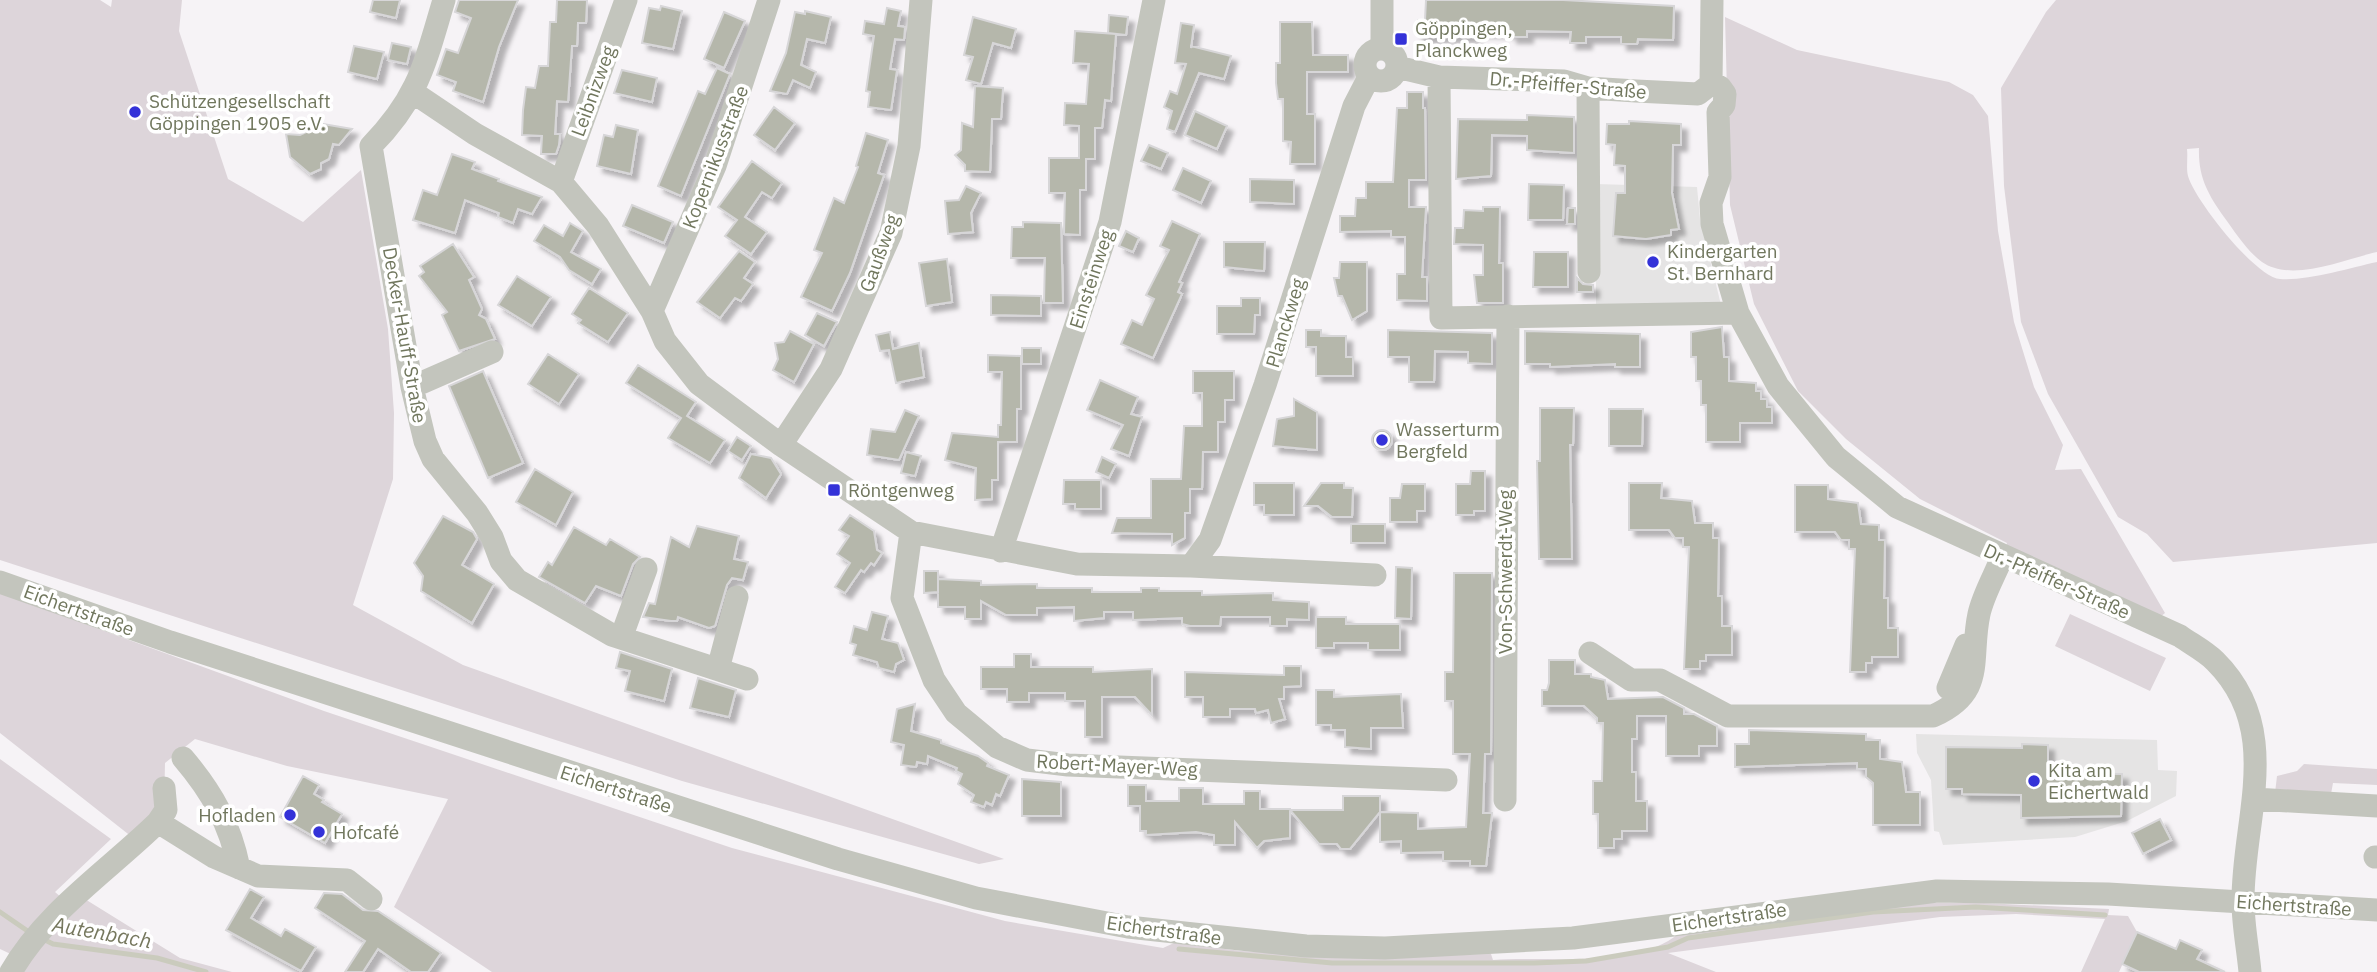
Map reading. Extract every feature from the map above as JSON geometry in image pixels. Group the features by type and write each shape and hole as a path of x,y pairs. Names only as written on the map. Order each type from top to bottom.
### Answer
{"street":[{"path":"444,0 414,93 475,134 561,182 598,226 652,311 665,341 699,384 911,532 1077,564 1191,566 1375,575"},
{"name":"Leibnizweg","path":"561,182 626,0"},
{"name":"Kopernikusstraße","path":"652,311 715,166 769,0"},
{"name":"Gaußweg","path":"782,444 831,369 891,233 909,146 920,0"},
{"name":"Einsteinweg","path":"1001,551 1110,222 1154,0"},
{"path":"1382,0 1390,58"},
{"path":"1704,89 1712,0"},
{"name":"Planckweg","path":"1191,566 1210,540 1265,386 1354,106 1370,77 1364,68 1366,58 1373,51 1390,58"},
{"name":"Dr.-Pfeiffer-Straße","path":"1390,58 1439,76 1564,81 1588,88 1704,89 1702,109 1718,112 1720,177 1712,203 1712,224 1738,313 1778,386 1836,457 1897,508 2180,636 2215,661 2246,709 2254,734 2254,799 2243,901 2250,972"},
{"path":"1439,76 1441,318 1738,313"},
{"path":"1588,88 1589,272"},
{"name":"Decker-Hauff-Straße","path":"414,93 398,119 371,146 412,387 425,441 433,459 477,513 492,537 501,561 517,580 621,638 747,679"},
{"name":"Von-Schwerdt-Weg","path":"1505,800 1508,316"},
{"path":"412,387 492,352"},
{"name":"Robert-Mayer-Weg","path":"911,532 902,598 929,668 956,713 996,747 1027,760 1068,765 1446,780"},
{"path":"1948,688 2002,557"},
{"path":"621,638 646,569"},
{"name":"Eichertstraße","path":"0,582 196,651 838,859 976,898 1128,927 1293,945 1385,948 1573,937 1937,891 2108,894 2377,910"},
{"path":"719,669 737,597"},
{"path":"1590,653 1631,680 1660,680 1728,716 1933,716 1951,708 1965,696 1977,651 1979,614"},
{"path":"183,758 209,788 234,842 239,868"},
{"path":"20,959 77,895 158,822 166,810 164,788"},
{"path":"2254,799 2377,806"},
{"path":"158,822 214,857 258,876 347,880 371,899"}],"shaded area":[{"path":"0,0 100,0 111,7 112,0 182,0 179,31 228,179 303,222 361,170 388,329 394,413 393,479 353,605 463,665 1004,859 979,864 682,781 0,560"},
{"path":"2056,0 2377,0 2377,252 2319,268 2274,268 2251,252 2218,209 2202,177 2199,148 2187,149 2187,170 2202,202 2227,236 2256,266 2269,275 2280,279 2303,278 2377,262 2377,543 2173,562 2147,534 2118,517 2048,394 2021,322 2004,186 2001,88 2046,12"},
{"path":"1725,17 1797,50 1949,82 1973,95 1988,116 1998,231 2014,322 2034,387 2063,445 2055,470 2081,469 2165,613 2154,622 2002,557 2007,543 1920,499 1846,439 1798,391 1754,304 1730,205"},
{"name":"Kindergarten St. Bernhard","path":"1596,184 1697,187 1700,219 1721,305 1596,304"},
{"path":"0,593 324,711 732,848 1005,921 1163,948 1174,943 1242,951 1325,956 1491,954 1493,960 1590,958 1641,952 1662,944 1679,933 1917,903 2109,909 2108,915 2128,916 2137,932 2119,972 2081,972 2105,919 2016,914 1940,917 1668,953 1716,972 492,972 394,907 448,799 287,766 195,739 165,763 164,809 137,841 0,733"},
{"path":"2070,614 2166,658 2150,691 2055,646"},
{"path":"1916,734 2157,740 2158,770 2177,771 2176,796 2127,821 2075,837 1943,845 1939,832 1934,831 1931,780 1917,753"},
{"path":"0,759 111,839 55,892 62,898 17,957 0,949"},
{"path":"2304,764 2377,769 2377,785 2333,783 2331,794 2275,793 2277,776 2297,771"},
{"path":"80,896 180,958 232,972 13,972"}],"building":[{"path":"373,0 400,0 396,18 370,12"},
{"path":"459,0 518,0 499,47 483,102 453,91 456,82 437,75 446,49 458,53 471,18 455,12"},
{"path":"557,0 587,0 586,23 578,23 577,46 572,46 568,102 557,101 555,134 560,134 556,154 541,154 542,136 522,135 523,110 526,87 535,88 539,66 548,66 550,22 556,22"},
{"path":"1426,0 1563,0 1674,6 1673,40 1638,39 1637,44 1621,44 1621,37 1586,37 1586,43 1570,43 1571,32 1527,31 1527,37 1511,37 1511,32 1476,31 1476,36 1425,37 1417,35 1418,20 1425,20"},
{"path":"661,6 682,11 673,49 642,43 649,8 660,10"},
{"path":"887,8 901,11 898,26 905,27 904,40 895,39 890,69 897,70 891,110 868,107 870,92 866,91 874,36 863,34 865,21 884,24"},
{"path":"805,11 831,17 825,43 807,39 801,65 816,72 810,88 793,80 787,94 770,91 786,53 795,12 805,14"},
{"path":"724,12 745,21 724,68 704,59"},
{"path":"1109,15 1128,17 1126,35 1108,33"},
{"path":"973,17 1016,29 1011,48 993,43 981,84 966,80 973,57 964,55"},
{"path":"1280,22 1312,22 1313,55 1348,55 1348,72 1307,72 1307,114 1315,114 1315,164 1290,164 1291,142 1283,141 1283,99 1278,99 1276,83 1276,63 1280,63"},
{"path":"1181,23 1194,25 1191,46 1231,56 1224,79 1199,73 1175,132 1167,129 1172,111 1164,107 1170,91 1177,94 1186,64 1175,63"},
{"path":"1075,31 1116,34 1111,101 1105,100 1102,128 1095,128 1095,159 1086,159 1086,190 1080,190 1080,235 1064,234 1065,193 1049,193 1049,158 1079,158 1079,126 1064,125 1065,103 1086,104 1089,64 1073,63"},
{"path":"392,43 411,47 407,64 388,60"},
{"path":"354,46 384,52 377,79 348,72"},
{"path":"717,68 730,74 681,196 658,186 698,91 705,94"},
{"path":"622,70 657,78 652,102 614,93"},
{"path":"975,86 1003,88 1001,119 992,119 990,172 965,171 965,165 955,155 961,150 962,123 973,127"},
{"path":"1407,92 1423,92 1425,108 1426,180 1409,180 1409,207 1426,207 1422,277 1427,277 1427,301 1397,300 1397,274 1405,274 1405,237 1391,237 1391,231 1340,232 1340,216 1355,216 1356,198 1366,198 1366,182 1393,182 1397,108 1407,108"},
{"path":"774,107 795,123 775,150 754,135"},
{"path":"1195,111 1227,126 1217,149 1185,135"},
{"path":"1527,115 1574,117 1574,153 1527,150 1527,136 1492,135 1491,176 1456,179 1458,119 1527,120"},
{"path":"1629,121 1681,124 1681,145 1673,145 1672,193 1679,229 1671,230 1671,235 1646,239 1613,236 1616,193 1625,193 1625,166 1614,165 1615,145 1606,144 1607,124 1629,124"},
{"path":"323,124 352,129 339,145 333,144 329,159 321,163 321,169 310,174 290,157 286,134 300,135"},
{"path":"616,125 638,130 631,174 597,166 604,135 613,137"},
{"path":"866,133 888,140 878,173 884,175 850,273 832,311 801,297 822,253 814,250 834,198 844,203 858,167 856,166"},
{"path":"1149,145 1168,153 1161,169 1141,161"},
{"path":"452,154 475,162 472,169 542,197 532,214 518,209 513,223 498,217 499,213 465,200 455,233 413,220 423,190 437,195"},
{"path":"752,161 782,183 772,198 762,192 745,217 767,232 751,254 725,236 737,220 718,207"},
{"path":"1183,168 1211,181 1201,203 1173,190"},
{"path":"1250,179 1294,180 1294,204 1250,202"},
{"path":"1529,184 1564,185 1563,220 1528,220"},
{"path":"966,186 981,193 971,213 973,232 948,234 945,201 959,200"},
{"path":"632,205 673,222 664,243 623,226"},
{"path":"1483,207 1500,207 1499,263 1503,263 1503,303 1477,303 1474,275 1483,275 1483,245 1454,244 1455,228 1463,228 1464,210 1483,211"},
{"path":"1568,208 1575,208 1575,224 1567,224"},
{"path":"1172,221 1200,234 1179,282 1182,283 1178,292 1182,294 1153,358 1121,344 1132,320 1142,325 1154,299 1146,295 1169,250 1160,246"},
{"path":"1023,222 1061,223 1063,303 1044,303 1045,258 1011,258 1012,227 1023,227"},
{"path":"570,223 583,231 571,252 601,269 592,284 569,270 560,257 534,241 544,225 563,236"},
{"path":"1126,231 1139,238 1133,252 1119,246"},
{"path":"1224,242 1265,242 1264,271 1224,267"},
{"path":"453,244 474,277 469,280 482,309 479,315 486,319 495,339 459,351 442,315 447,312 419,276 424,272 420,266"},
{"path":"739,251 755,262 744,278 753,284 741,301 735,298 720,318 697,302"},
{"path":"1534,252 1568,252 1568,287 1533,287"},
{"path":"947,259 952,302 926,306 919,263"},
{"path":"1340,262 1367,262 1367,311 1352,320 1342,296 1338,296 1334,278 1339,278"},
{"path":"517,276 551,297 532,326 498,305"},
{"path":"1577,278 1583,284 1593,285 1593,292 1577,292"},
{"path":"589,288 628,313 608,342 578,323 581,320 572,314"},
{"path":"991,295 1041,296 1041,316 991,315"},
{"path":"1241,298 1260,298 1260,315 1255,315 1254,334 1217,334 1217,306 1241,306"},
{"path":"817,313 837,322 824,346 805,335"},
{"path":"1722,327 1724,357 1729,357 1729,381 1756,383 1756,391 1761,391 1761,399 1767,399 1767,407 1772,407 1772,423 1740,423 1740,442 1706,442 1706,405 1701,405 1701,381 1696,381 1696,357 1691,357 1691,332"},
{"path":"1306,330 1321,330 1321,336 1346,336 1346,357 1353,357 1353,376 1316,376 1316,347 1306,347"},
{"path":"1388,330 1492,333 1492,364 1468,363 1468,352 1435,351 1434,382 1409,382 1409,357 1388,357"},
{"path":"790,331 814,344 794,382 773,370 778,359 775,343 784,342"},
{"path":"1525,331 1640,334 1640,367 1615,367 1615,364 1550,367 1550,364 1525,364"},
{"path":"890,332 893,349 919,343 924,377 896,383 889,350 880,351 876,335"},
{"path":"1022,348 1041,348 1041,364 1022,364"},
{"path":"548,354 579,374 559,404 528,384"},
{"path":"988,355 1021,356 1021,409 1017,409 1017,442 998,442 998,480 992,480 992,499 975,500 976,468 945,460 952,433 998,437 998,425 1001,425 1002,372 988,372"},
{"path":"638,365 696,402 687,416 725,440 710,463 668,438 681,418 626,383"},
{"path":"483,371 523,463 488,478 449,386"},
{"path":"1193,371 1234,371 1234,400 1225,400 1225,422 1218,422 1218,452 1203,452 1202,489 1190,489 1190,513 1185,513 1185,538 1172,545 1172,534 1112,533 1117,518 1151,518 1151,479 1181,479 1184,426 1202,426 1202,393 1193,393"},
{"path":"1100,380 1138,397 1131,414 1142,417 1129,456 1111,449 1123,425 1087,410"},
{"path":"1294,399 1317,412 1317,450 1273,446 1277,419 1294,416"},
{"path":"1540,408 1574,408 1573,445 1570,445 1572,559 1539,559 1537,461 1540,461"},
{"path":"1609,409 1643,409 1642,446 1609,446"},
{"path":"905,410 919,416 899,460 867,455 871,429 895,432"},
{"name":"Wasserturm Bergfeld","path":"1382,430 1389,433 1392,440 1389,447 1382,450 1375,447 1372,440 1375,433"},
{"path":"737,437 751,446 742,460 728,451"},
{"path":"906,452 921,456 915,476 901,473"},
{"path":"751,454 771,458 781,474 766,498 739,478"},
{"path":"1102,457 1116,464 1109,478 1096,472"},
{"path":"535,469 573,492 556,525 516,502"},
{"path":"1471,471 1485,471 1485,511 1474,511 1474,515 1456,515 1456,484 1470,484"},
{"path":"1064,480 1101,480 1101,509 1075,509 1075,504 1063,504"},
{"path":"1254,483 1294,483 1294,515 1264,515 1264,505 1254,505"},
{"path":"1321,483 1344,483 1344,488 1353,488 1352,517 1332,517 1318,506 1304,506"},
{"path":"1629,483 1662,483 1661,498 1692,501 1695,523 1713,523 1713,538 1719,538 1718,596 1722,596 1722,626 1732,626 1732,655 1706,655 1706,661 1700,661 1700,669 1684,669 1689,547 1683,547 1683,538 1675,538 1669,530 1629,530"},
{"path":"1402,484 1425,484 1425,511 1417,511 1417,522 1390,522 1390,498 1400,498"},
{"path":"1795,485 1828,485 1828,499 1858,503 1861,524 1879,525 1879,540 1885,540 1884,598 1888,598 1888,628 1898,628 1898,657 1872,657 1872,663 1866,663 1866,672 1850,672 1855,549 1849,549 1849,540 1841,540 1835,532 1795,532"},
{"path":"850,515 874,531 877,550 882,553 874,565 871,563 864,572 861,570 845,593 835,587 850,563 837,554 849,536 839,530"},
{"path":"443,516 473,532 477,539 462,565 494,584 472,623 421,591 423,576 414,563"},
{"path":"1351,524 1385,524 1385,543 1351,543"},
{"path":"697,526 739,536 734,559 748,562 743,580 732,578 727,585 715,626 709,628 678,617 677,621 671,621 643,617 649,603 655,604 671,537 689,547"},
{"path":"574,527 606,545 610,539 640,557 633,564 621,596 596,586 585,603 539,577 548,562 552,565"},
{"path":"1396,567 1412,568 1411,619 1395,618"},
{"path":"924,571 938,571 938,592 924,593"},
{"path":"1454,573 1492,573 1491,754 1485,754 1483,813 1492,813 1486,866 1470,866 1470,861 1443,861 1443,852 1401,853 1401,841 1380,842 1380,812 1418,813 1418,829 1466,827 1470,754 1453,754 1453,701 1445,701 1445,672 1453,672"},
{"path":"938,579 981,581 981,585 1037,584 1037,588 1092,588 1092,592 1141,592 1141,588 1159,588 1159,591 1202,591 1202,595 1273,593 1273,600 1309,602 1309,620 1287,619 1287,626 1270,626 1270,617 1221,617 1220,626 1190,626 1182,624 1182,618 1133,620 1133,612 1104,612 1104,618 1074,621 1074,607 1037,608 1037,615 1006,615 981,601 981,619 965,619 965,607 938,607"},
{"path":"872,612 888,616 882,639 898,643 904,660 896,664 894,672 879,668 877,662 853,655 856,645 850,643 854,626 867,630"},
{"path":"1316,617 1346,617 1346,624 1400,624 1400,650 1368,650 1368,643 1334,643 1334,648 1316,648"},
{"path":"620,652 672,669 664,701 625,691 630,671 616,668"},
{"path":"1014,654 1031,654 1031,667 1093,667 1093,672 1152,669 1152,715 1135,697 1102,697 1102,737 1085,737 1085,701 1065,701 1065,693 1029,693 1029,702 1007,702 1007,689 981,689 981,667 1014,667"},
{"path":"1549,660 1575,660 1575,674 1591,674 1591,677 1605,680 1608,699 1663,697 1684,708 1684,714 1694,714 1717,726 1717,746 1699,746 1699,756 1666,756 1666,716 1637,716 1637,739 1632,739 1632,772 1636,772 1636,801 1647,801 1647,831 1622,831 1622,839 1614,839 1614,848 1598,848 1598,814 1593,814 1593,781 1602,781 1603,723 1597,723 1597,718 1584,706 1542,706 1542,690 1547,690 1549,683"},
{"path":"1284,666 1301,666 1301,686 1284,687 1284,699 1279,699 1285,719 1271,723 1268,710 1256,713 1255,709 1230,709 1230,717 1203,717 1203,697 1185,697 1185,672 1284,675"},
{"path":"698,678 736,690 729,717 690,708"},
{"path":"1316,690 1334,690 1334,697 1401,694 1403,728 1371,728 1371,749 1345,747 1345,730 1331,730 1331,725 1316,725"},
{"path":"915,704 911,731 978,756 988,763 987,766 1009,775 1000,796 996,794 992,805 986,802 984,807 971,802 974,795 958,784 962,774 956,771 957,768 928,756 927,764 917,762 916,767 901,765 904,745 891,742 897,709"},
{"path":"1749,730 1866,734 1866,740 1880,740 1880,759 1902,762 1906,792 1920,792 1920,825 1873,825 1873,783 1866,777 1866,769 1857,769 1857,763 1735,767 1735,744 1749,744"},
{"name":"Kita am Eichertwald","path":"2022,744 2048,745 2048,764 2058,764 2058,773 2122,774 2121,816 2021,818 2021,795 1962,794 1962,789 1946,789 1946,747 2022,748"},
{"path":"303,776 319,785 314,794 324,800 322,802 342,814 325,843 280,817"},
{"path":"1022,779 1061,782 1061,816 1022,816"},
{"path":"1128,785 1146,785 1146,801 1179,801 1179,788 1203,788 1203,804 1244,804 1244,791 1260,791 1260,809 1290,809 1290,838 1264,841 1257,848 1235,822 1235,845 1214,845 1214,835 1196,832 1146,835 1146,831 1140,831 1140,806 1128,806"},
{"path":"1343,796 1380,796 1380,812 1350,849 1341,849 1337,844 1319,844 1290,810 1343,810"},
{"path":"2160,819 2171,840 2143,854 2132,833"},
{"path":"250,889 264,897 251,918 281,936 285,929 316,947 301,971 226,930"},
{"path":"324,893 342,894 363,910 378,911 441,953 428,972 411,972 378,949 363,972 345,972 365,941 315,908"},
{"path":"2137,932 2176,949 2180,940 2202,950 2197,959 2225,972 2139,972 2122,964"}],"waterway":[{"path":"1179,949 1332,963 1534,963 1586,961 1668,947 1688,938 1873,912 1976,907 2105,915"},
{"name":"Autenbach","path":"0,912 32,934"},
{"name":"Autenbach","path":"41,938 53,944 157,958 206,972"}],"place":[{"name":"Göppingen, Planckweg","path":"1401,39"},
{"name":"Schützengesellschaft Göppingen 1905 e.V.","path":"135,112"},
{"name":"Kindergarten St. Bernhard","path":"1653,262"},
{"name":"Wasserturm Bergfeld","path":"1382,440"},
{"name":"Röntgenweg","path":"834,490"},
{"name":"Kita am Eichertwald","path":"2034,781"},
{"name":"Hofladen","path":"290,815"},
{"name":"Hofcafé","path":"319,832"}]}
